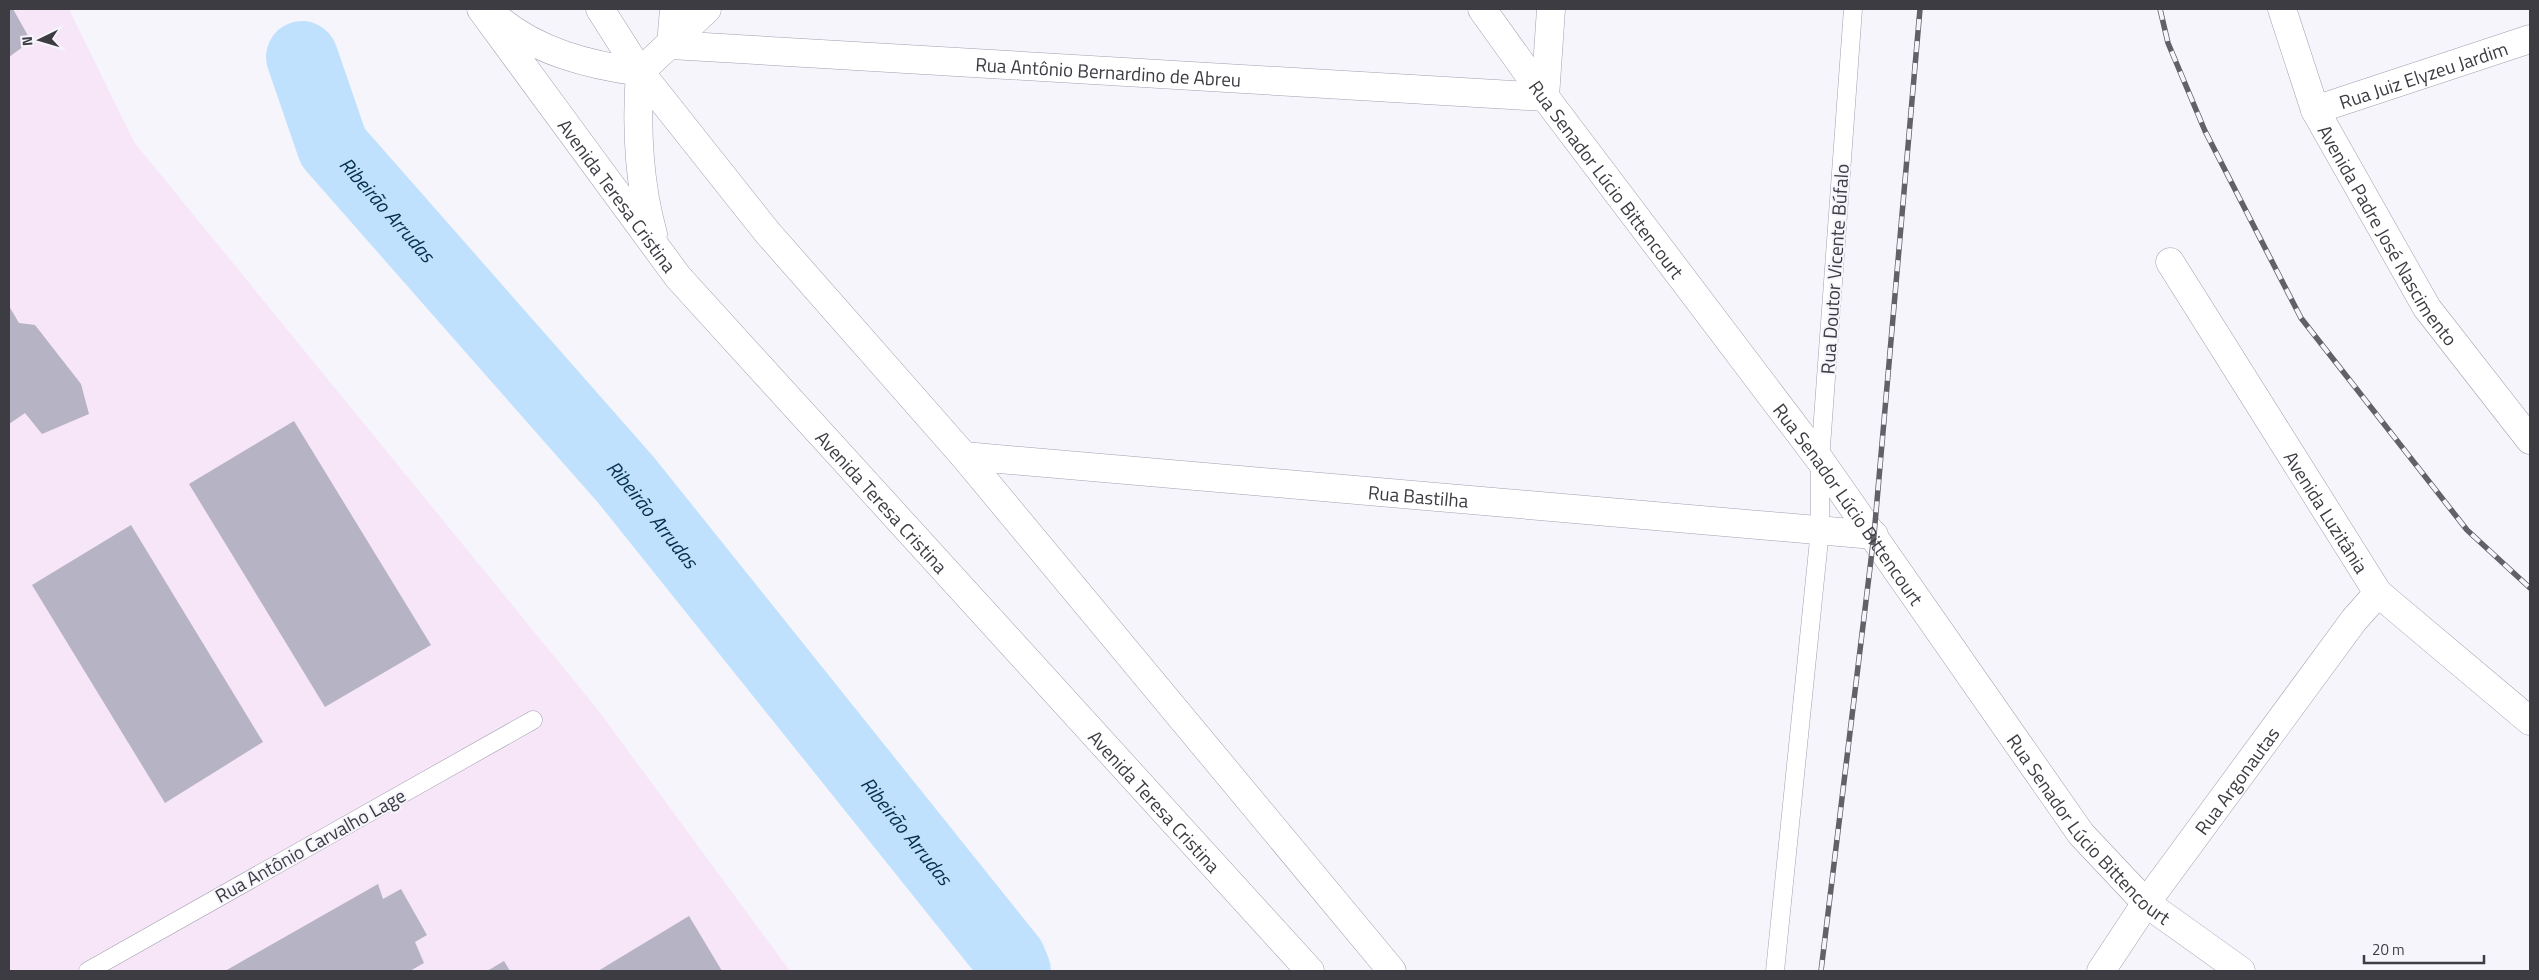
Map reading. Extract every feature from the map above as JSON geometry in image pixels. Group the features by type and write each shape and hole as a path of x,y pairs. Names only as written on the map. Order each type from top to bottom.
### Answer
{"street":[{"name":"Avenida Teresa Cristina","path":"481,9 678,276 1310,971"},
{"path":"486,9 532,42 567,57 603,67 640,72"},
{"path":"600,9 640,72 767,232 964,456 1392,971"},
{"path":"671,45 674,9"},
{"path":"657,246 647,212 637,143 640,72 671,45 707,9"},
{"name":"Rua Senador Lúcio Bittencourt","path":"1482,9 1545,97 1820,460 2081,834 2146,903 2241,971"},
{"path":"1545,97 1551,9"},
{"name":"Avenida Padre José Nascimento","path":"2282,9 2315,110 2427,308 2530,440"},
{"name":"Rua Juiz Elyzeu Jardim","path":"2315,110 2530,39"},
{"name":"Rua Antônio Bernardino de Abreu","path":"671,45 1545,97"},
{"name":"Avenida Luzitânia","path":"2170,262 2378,593 2530,721"},
{"name":"Rua Bastilha","path":"964,456 1874,535"},
{"name":"Rua Argonautas","path":"2101,971 2146,903 2354,620 2378,593"}],"lane":[{"name":"Rua Doutor Vicente Búfalo","path":"1775,971 1820,530 1820,460 1853,9"},
{"name":"Rua Antônio Carvalho Lage","path":"88,971 533,720"}],"shaded area":[{"path":"9,9 69,9 134,142 598,710 790,971 9,971"}],"building":[{"path":"9,9 13,9 31,41 9,57"},
{"path":"9,306 19,323 35,325 81,384 89,414 42,434 25,413 9,424"},
{"path":"294,421 431,645 325,707 189,484"},
{"path":"131,525 263,742 165,803 32,585"},
{"path":"378,884 383,899 401,889 427,935 415,942 424,963 410,971 225,971"},
{"path":"689,916 722,971 598,971"},
{"path":"504,961 510,971 487,971"}],"waterway":[{"name":"Ribeirão Arrudas","path":"302,57 333,147 626,480 1010,959 1015,971"}],"railway":[{"path":"1821,971 1874,535 1920,9"},
{"path":"2160,9 2168,43 2205,131 2301,318 2467,530 2530,588"}]}
